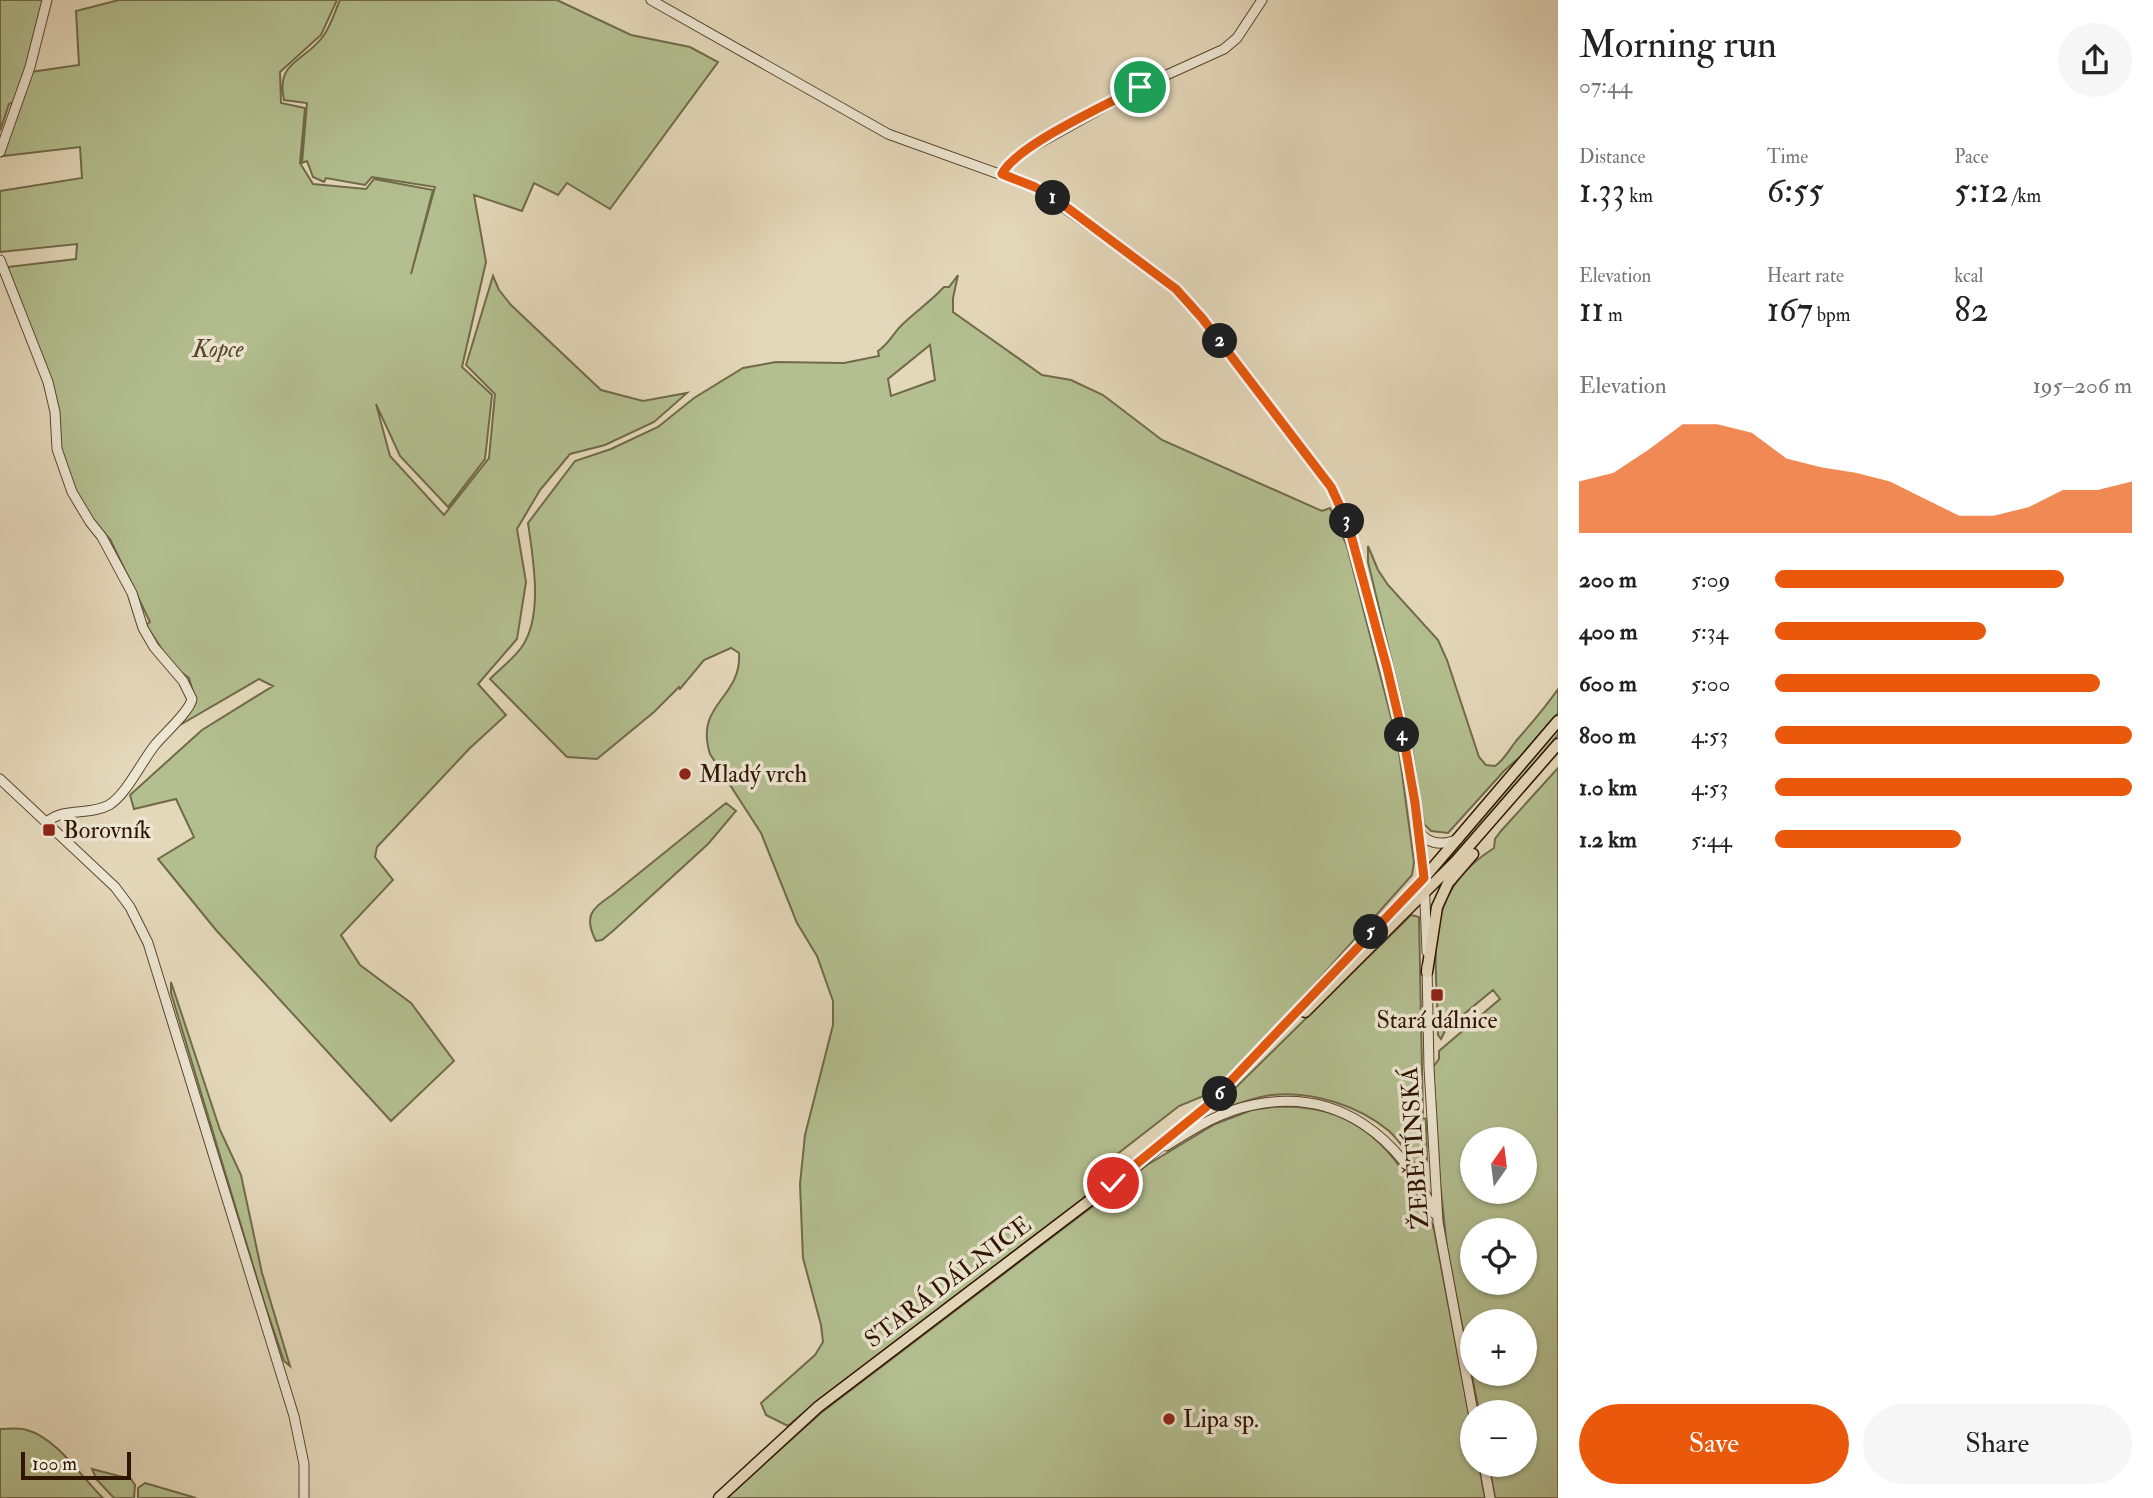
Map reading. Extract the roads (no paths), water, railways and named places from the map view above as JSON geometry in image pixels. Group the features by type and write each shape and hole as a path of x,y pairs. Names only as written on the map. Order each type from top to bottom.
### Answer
{"main road":[{"name":"STARÁ DÁLNICE","path":"719,1498 818,1407 1143,1160 1206,1107 1424,878 1558,721"},
{"name":"STARÁ DÁLNICE","path":"1266,1046 1316,1003 1425,893 1518,792 1558,744"},
{"path":"1427,972 1437,907 1448,883 1482,843 1518,792"}],"street":[{"path":"0,152 30,67 47,0"},
{"name":"ŽEBĚTÍNSKÁ","path":"651,0 888,134 1002,174 1035,187 1057,200 1176,289 1202,318 1331,487 1348,524 1383,654 1404,740 1418,828 1425,893 1429,1068 1438,1222 1472,1400"},
{"path":"1002,174 1018,155 1082,118 1140,87 1224,49 1237,38 1262,0"},
{"path":"0,260 48,382 55,412 57,449 72,492 102,537 132,593 143,628 154,647 183,681 192,699 186,712 153,747 113,802 99,809 57,815 47,822"},
{"path":"0,779 116,887 130,907 148,943 294,1416 304,1464 304,1498"},
{"path":"1418,828 1424,837 1433,843 1449,842 1462,836"},
{"path":"1143,1160 1196,1127 1251,1105 1306,1102 1348,1115 1383,1137 1399,1154 1432,1207 1438,1222"},
{"path":"1486,1477 1490,1498"}],"place":[{"name":"Mladý vrch","path":"685,774"},
{"name":"Borovník","path":"49,830"},
{"name":"Stará dálnice","path":"1437,995"},
{"name":"Lipa sp.","path":"1169,1419"}],"park label":[{"name":"Kopce","path":"218,349"}]}
